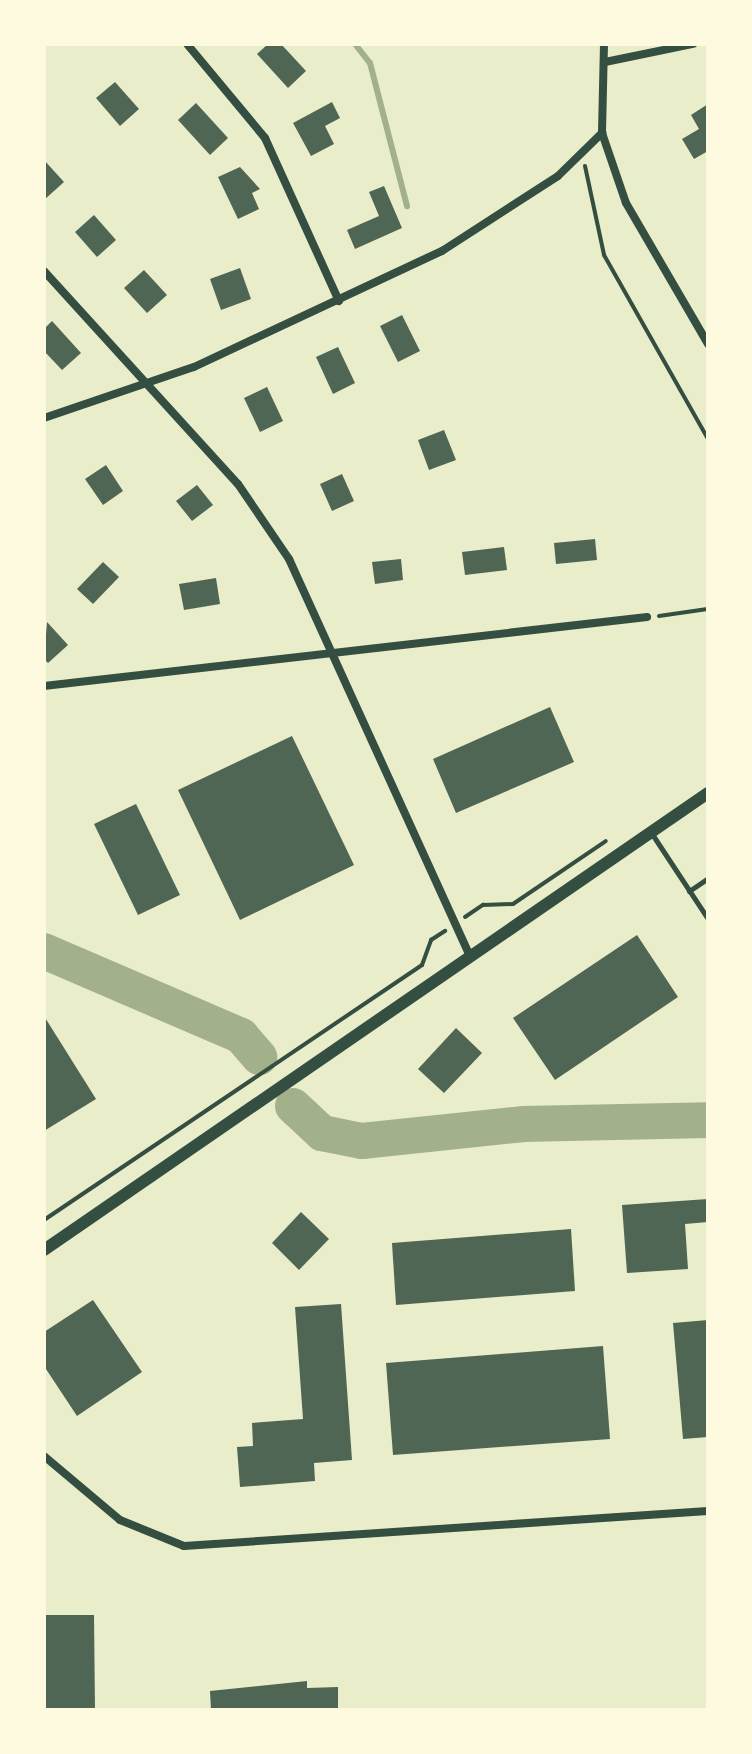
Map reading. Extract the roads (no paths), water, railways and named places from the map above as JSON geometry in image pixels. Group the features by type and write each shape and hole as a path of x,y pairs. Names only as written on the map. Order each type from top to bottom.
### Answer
{"street":[{"path":"187,44 265,138 339,301"},
{"path":"604,44 602,133 639,231 708,344"},
{"path":"605,62 693,44"},
{"path":"44,418 145,381 194,367 339,301 500,218 583,154 602,133"},
{"path":"44,271 238,484 289,559 470,956"},
{"path":"44,686 329,649 647,617"},
{"path":"44,1250 708,793"},
{"path":"44,1456 120,1520 184,1546 260,1546 708,1511"}],"lane":[{"path":"651,833 708,919"},
{"path":"689,891 708,878"}],"waterway":[{"path":"355,44 370,63 407,206"},
{"path":"44,951 241,1036 259,1057"},
{"path":"293,1106 322,1133 362,1141 523,1124 708,1120"}]}
